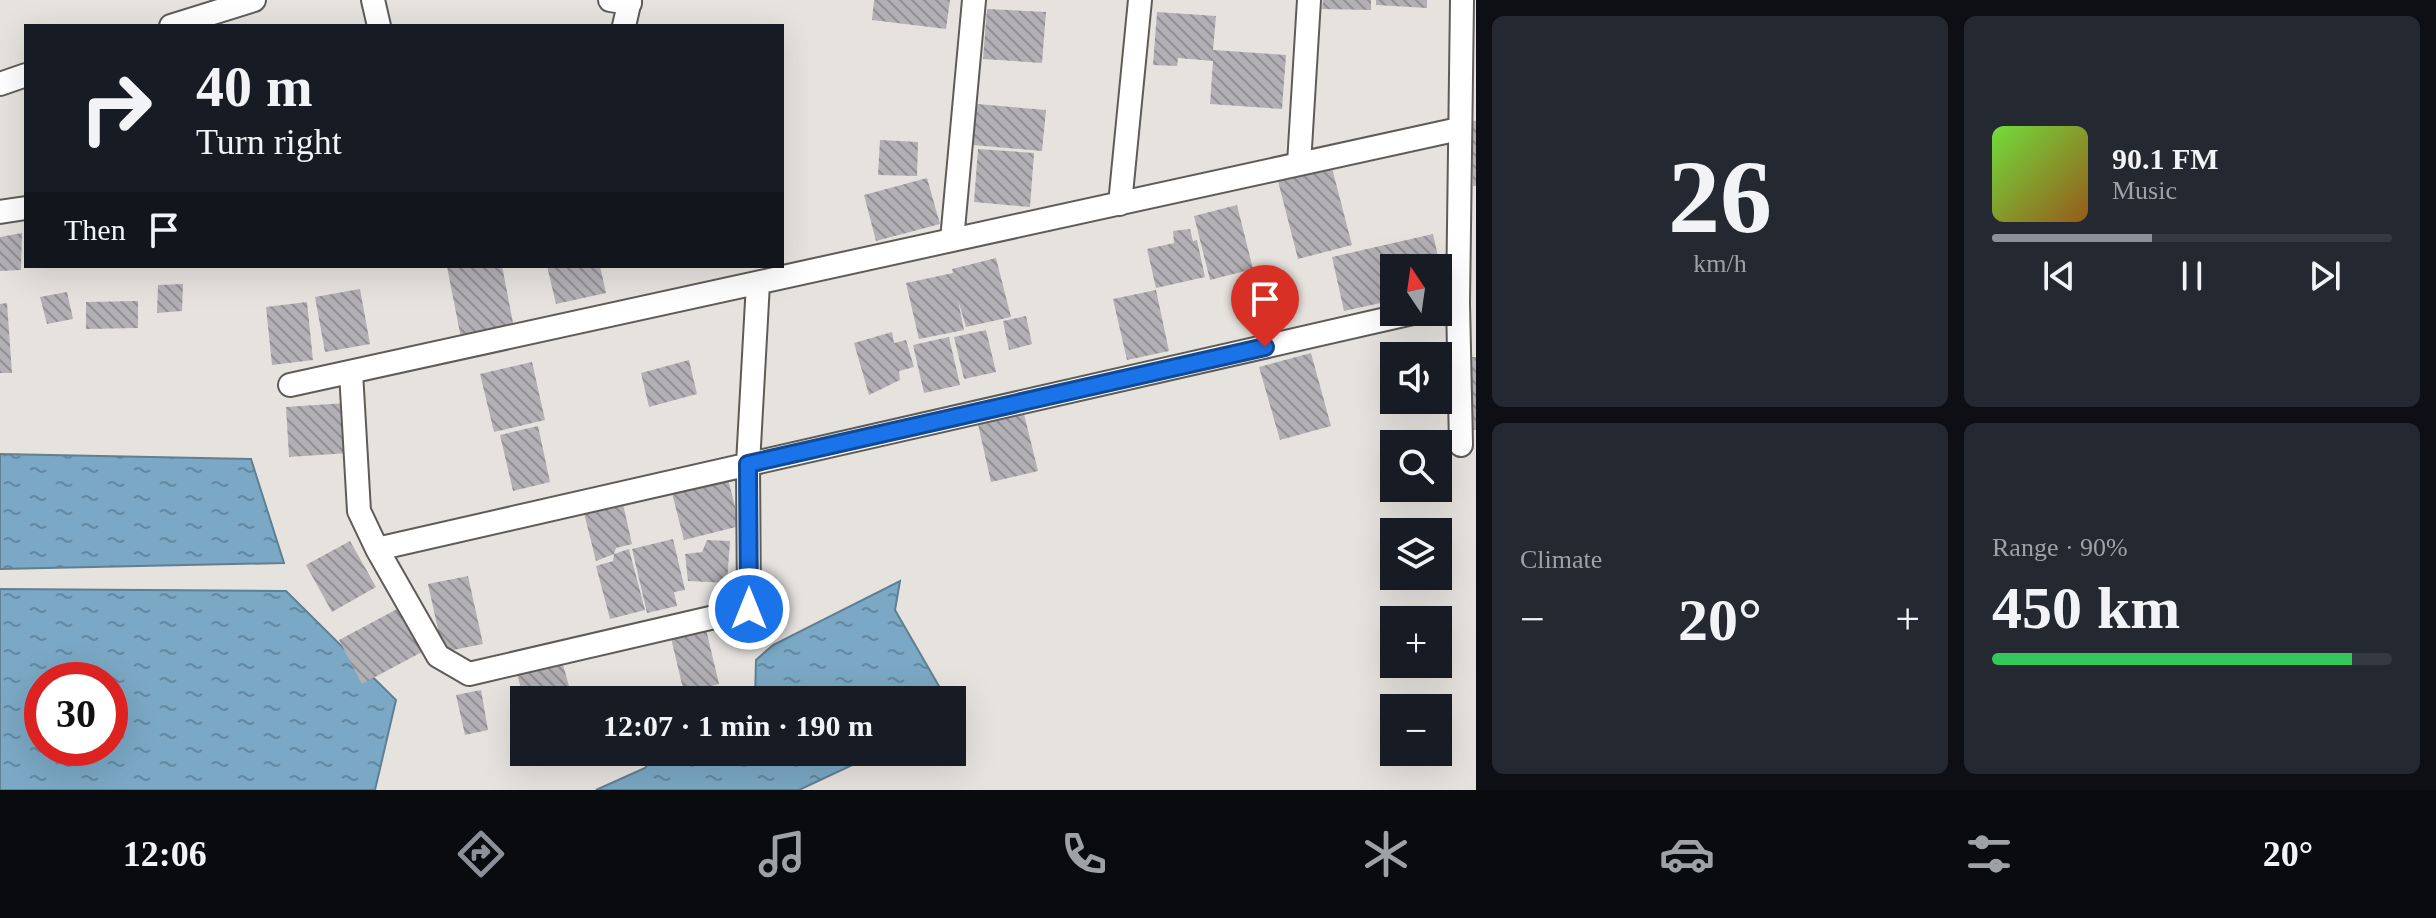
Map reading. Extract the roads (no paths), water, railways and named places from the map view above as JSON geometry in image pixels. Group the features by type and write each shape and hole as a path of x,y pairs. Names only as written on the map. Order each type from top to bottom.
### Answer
{"street":[{"path":"175,24 210,6 254,0"},
{"path":"373,0 379,24"},
{"path":"952,240 974,0"},
{"path":"1120,204 1140,0"},
{"path":"1299,164 1309,0"},
{"path":"1451,254 1459,129 1462,0"},
{"path":"623,1 624,24"},
{"path":"0,84 24,76"},
{"path":"290,385 1459,129"},
{"path":"0,212 24,208"},
{"path":"351,372 359,511 438,656 469,674 749,609 748,464 758,283"},
{"path":"377,549 1380,320"},
{"path":"1450,326 1461,445"}],"water":[{"path":"0,454 251,459 284,563 0,569"},
{"path":"900,581 895,610 939,686 755,686 756,660 773,645"},
{"path":"0,589 286,591 396,700 375,790 0,790"},
{"path":"850,766 799,790 596,790 645,768"}]}
